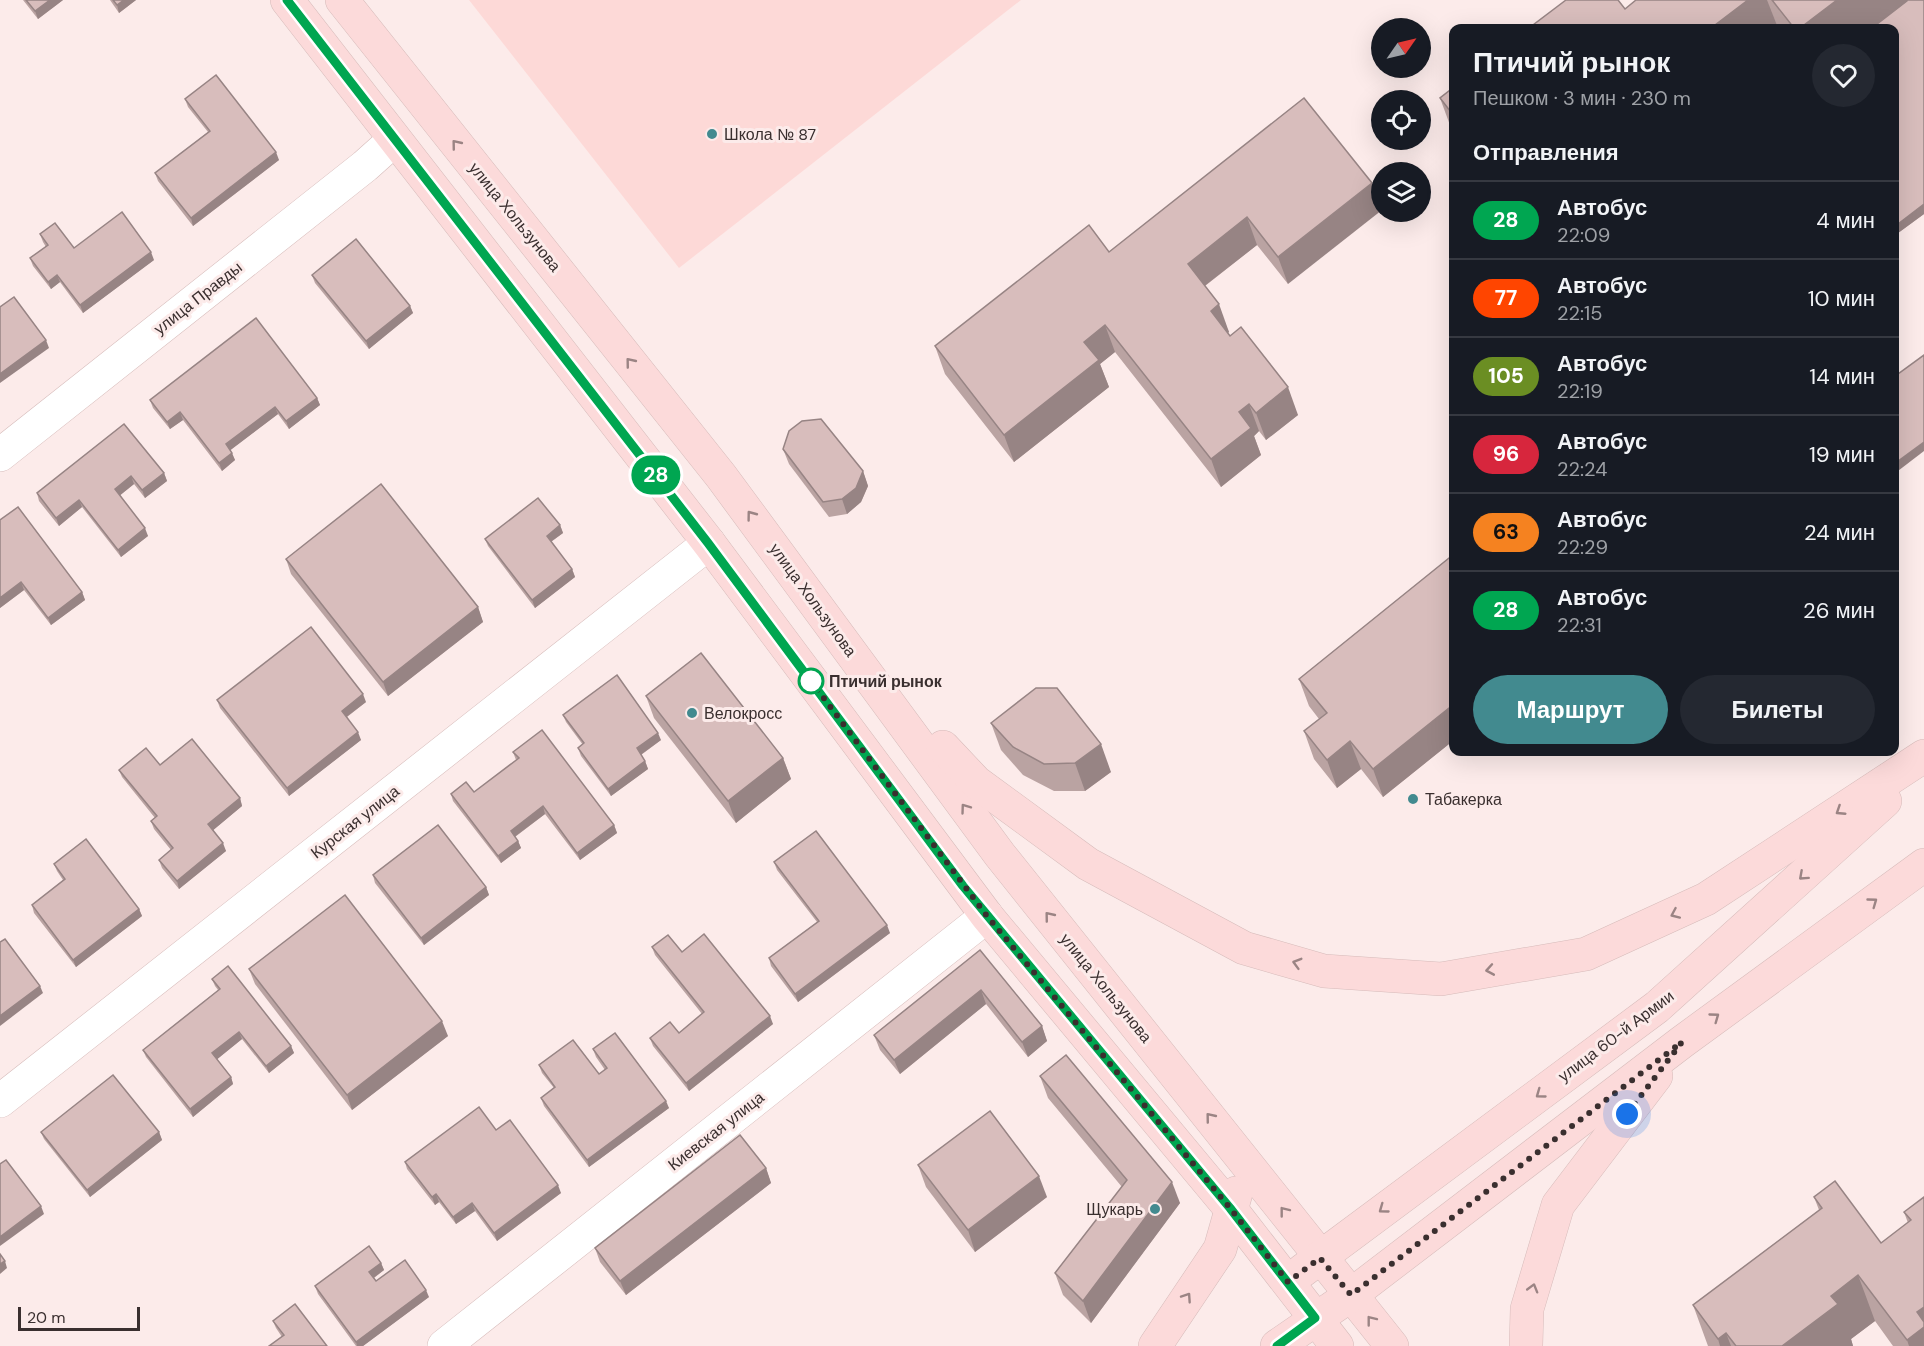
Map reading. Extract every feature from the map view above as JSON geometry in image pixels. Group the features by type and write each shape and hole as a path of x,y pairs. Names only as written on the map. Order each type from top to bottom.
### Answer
{"main road":[{"path":"287,0 708,543 987,916 1230,1208 1337,1346"},
{"name":"улица Хользунова","path":"342,0 721,476 1000,855 1392,1346"},
{"path":"837,632 976,782 1088,864 1244,948 1323,971 1441,979 1586,954 1706,899 1924,756"},
{"name":"улица 60-й Армии","path":"1288,1282 1657,1007 1924,766"},
{"path":"1277,1346 1351,1295 1682,1042 1924,865"},
{"path":"1526,1346 1527,1309 1558,1205 1682,1042"},
{"path":"1155,1346 1220,1249 1230,1208 1247,1163"}],"street":[{"name":"улица Правды","path":"0,455 365,166 394,140"},
{"name":"Курская улица","path":"0,1101 708,543"},
{"name":"Киевская улица","path":"444,1346 987,916"}],"shaded area":[{"name":"Школа № 87","path":"469,0 1021,0 679,268"}],"building":[{"path":"26,0 50,0 35,11"},
{"path":"113,0 124,0 117,5"},
{"path":"1566,0 1618,0 1625,9 1636,0 1748,0 1716,24 1534,24"},
{"path":"1772,0 1837,0 1805,24 1791,24"},
{"path":"1924,0 1924,204 1899,223 1899,24 1877,24 1907,1"},
{"path":"216,75 276,152 191,218 155,173 210,131 185,99"},
{"path":"1449,91 1449,110 1440,98"},
{"path":"1304,98 1371,182 1278,257 1247,217 1188,264 1219,304 1211,311 1230,336 1241,327 1288,387 1256,413 1249,404 1239,412 1251,428 1211,459 1105,325 1084,342 1099,360 1004,435 935,346 1089,225 1109,252"},
{"path":"122,212 151,252 80,305 57,275 48,282 30,258 48,245 40,234 55,223 74,248"},
{"path":"356,239 410,306 366,341 312,275"},
{"path":"14,297 46,340 0,374 0,307"},
{"path":"256,318 317,398 286,421 275,407 226,444 232,453 219,463 180,412 167,422 150,400"},
{"path":"1924,355 1924,442 1899,460 1899,373"},
{"path":"821,419 863,471 856,488 842,499 823,502 783,449 789,431 802,421"},
{"path":"124,424 164,473 142,490 131,476 115,489 145,528 118,550 79,500 56,518 37,493"},
{"path":"381,484 478,607 383,682 286,559"},
{"path":"538,498 560,525 547,536 572,569 532,600 485,539"},
{"path":"18,507 82,592 48,618 21,582 0,598 0,520"},
{"path":"1449,558 1449,708 1373,769 1350,741 1327,760 1304,731 1327,713 1299,679"},
{"path":"311,627 363,694 342,711 358,732 287,788 217,700"},
{"path":"701,653 783,758 728,801 646,696"},
{"path":"617,675 658,733 637,748 645,761 608,789 578,748 584,743 563,715"},
{"path":"1036,688 1057,688 1101,744 1075,763 1044,764 1013,747 991,723"},
{"path":"542,730 614,825 577,853 543,806 511,831 518,841 498,856 451,794 466,782 474,792 519,758 513,752"},
{"path":"192,739 240,798 208,824 223,843 177,881 159,860 173,848 151,821 157,816 119,770 146,748 160,765"},
{"path":"438,825 486,887 421,938 373,875"},
{"path":"816,831 887,925 795,994 769,958 819,921 774,862"},
{"path":"86,839 139,909 73,960 32,905 65,879 54,864"},
{"path":"345,895 442,1021 347,1095 249,969"},
{"path":"704,934 770,1016 686,1083 650,1038 670,1022 679,1033 704,1012 652,947 668,935 682,952"},
{"path":"5,939 40,986 0,1016 0,942"},
{"path":"980,950 1042,1026 1022,1042 981,990 894,1060 874,1035"},
{"path":"228,966 291,1046 266,1066 239,1032 212,1053 231,1077 190,1109 143,1050 220,989 212,979"},
{"path":"615,1033 666,1101 587,1160 541,1098 555,1087 539,1065 573,1040 599,1074 607,1068 593,1049"},
{"path":"1066,1055 1172,1182 1083,1301 1055,1273 1127,1180 1040,1076"},
{"path":"113,1075 159,1132 87,1190 41,1132"},
{"path":"479,1107 496,1130 510,1120 558,1185 494,1233 472,1203 453,1217 436,1194 432,1197 405,1162"},
{"path":"990,1111 1039,1176 968,1230 918,1165"},
{"path":"740,1135 766,1168 620,1281 595,1248"},
{"path":"6,1160 41,1206 0,1237 0,1164"},
{"path":"1835,1181 1881,1243 1911,1220 1904,1212 1924,1197 1924,1307 1917,1312 1924,1322 1924,1327 1907,1340 1858,1275 1831,1296 1838,1304 1782,1346 1736,1346 1726,1333 1718,1339 1693,1305 1822,1208 1814,1197"},
{"path":"369,1246 381,1263 369,1272 376,1281 405,1260 426,1290 356,1342 315,1286"},
{"path":"0,1254 5,1261 0,1264"},
{"path":"295,1304 327,1346 269,1346 284,1335 273,1321"}],"bus line":[{"name":"28","path":"287,0 708,543 963,886 1230,1208 1315,1318 1277,1346"}],"place":[{"name":"Школа № 87","path":"712,134"},
{"name":"Птичий рынок","path":"811,681"},
{"name":"Велокросс","path":"692,713"},
{"name":"Табакерка","path":"1413,799"},
{"name":"Щукарь","path":"1155,1209"}],"route":[{"path":"811,681 963,886 1230,1208 1288,1282 1320,1258 1351,1295 1682,1042 1627,1114"}]}
